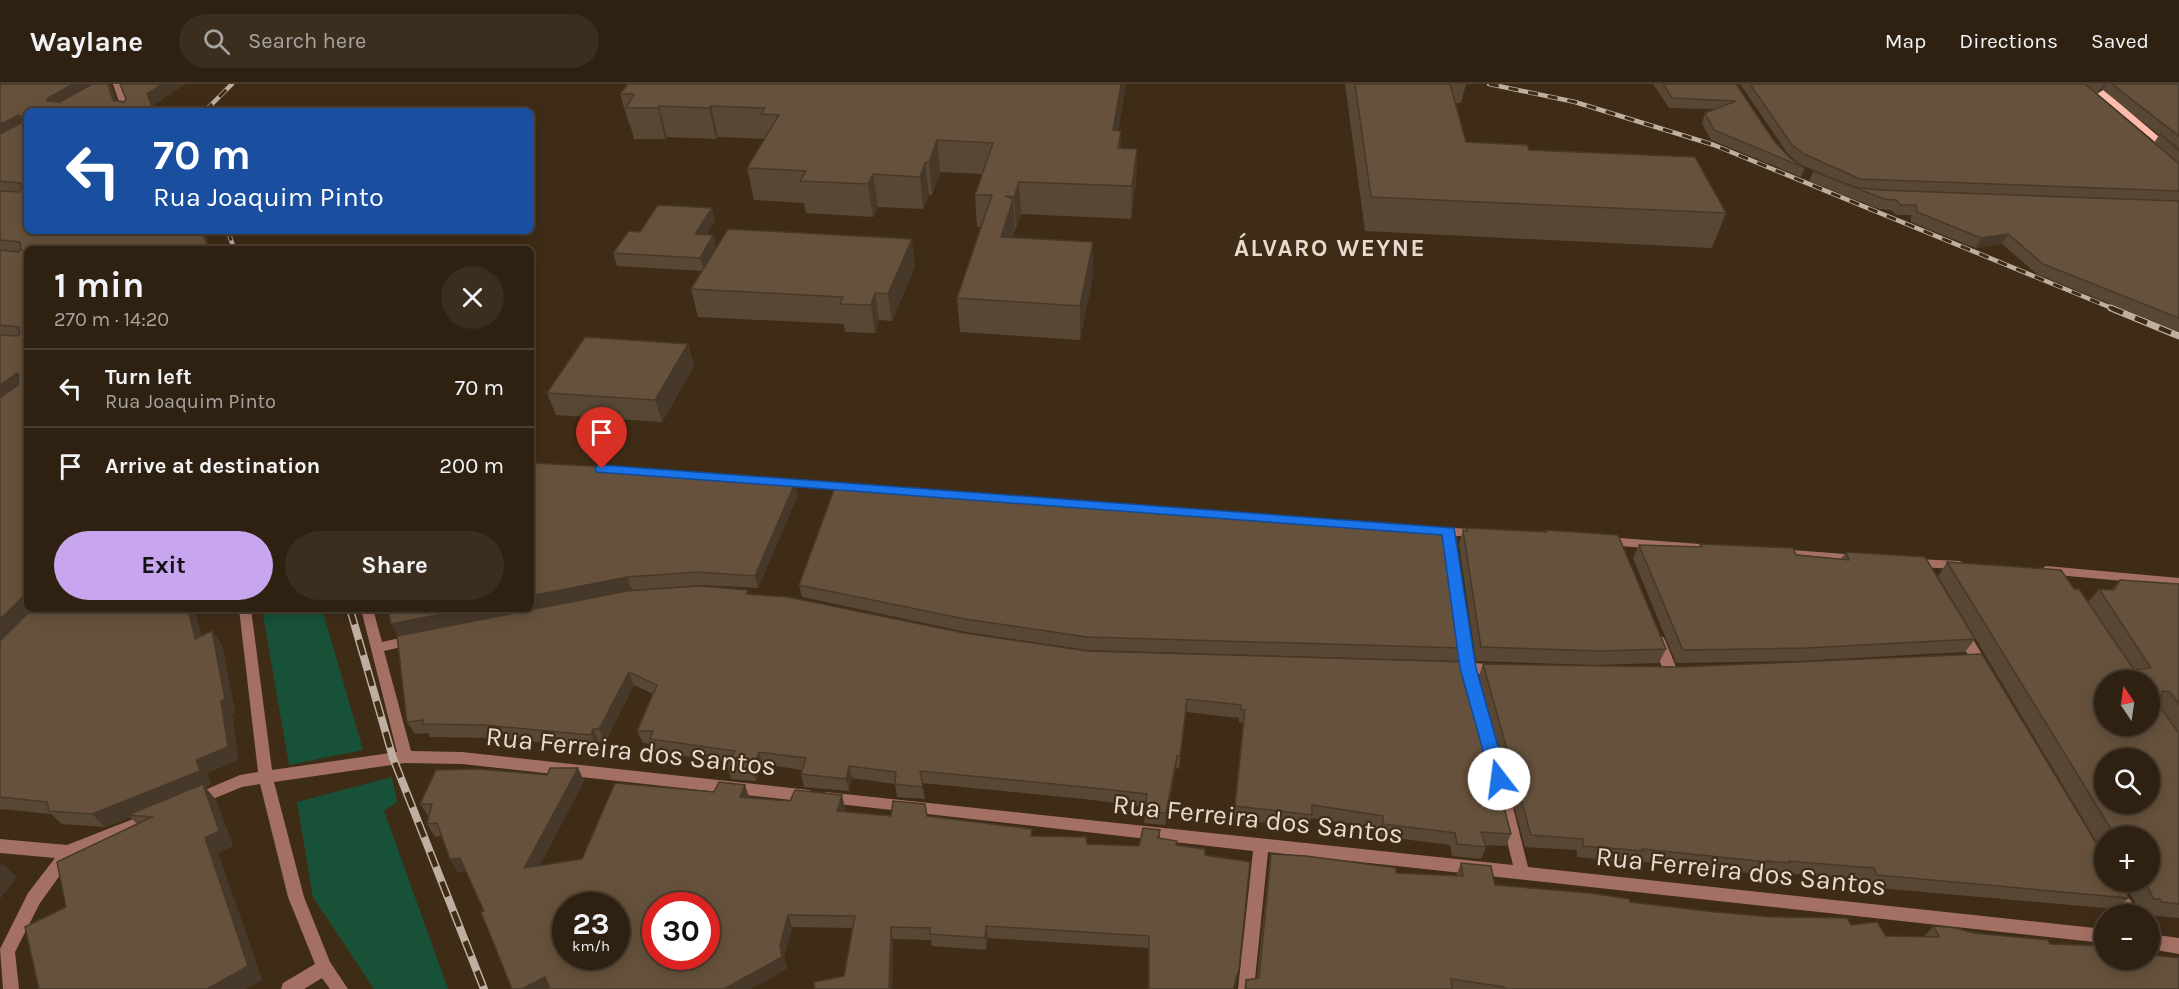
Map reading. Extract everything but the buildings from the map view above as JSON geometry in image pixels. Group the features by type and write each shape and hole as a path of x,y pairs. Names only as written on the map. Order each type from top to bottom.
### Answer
{"main road":[{"path":"2088,88 2162,159"},
{"path":"2088,88 2179,159"}],"street":[{"path":"117,84 125,108"},
{"path":"769,482 889,490"},
{"path":"1186,512 1494,534"},
{"path":"1449,531 1468,668 1522,872"},
{"path":"1595,541 1620,548 1711,549"},
{"path":"1769,553 1874,560"},
{"path":"1898,562 1924,568 1978,567"},
{"path":"2034,570 2179,582"},
{"path":"2057,571 2069,589"},
{"path":"245,612 266,777 296,897 324,967 340,989"},
{"path":"367,612 405,757"},
{"path":"1955,621 1972,659 1990,679"},
{"path":"1653,629 1671,672"},
{"path":"377,648 423,638"},
{"path":"1439,668 1514,670"},
{"name":"Rua Ferreira dos Santos","path":"186,803 240,781 405,757 462,758 2094,935"},
{"path":"0,846 67,852 164,812"},
{"path":"1246,989 1261,846"},
{"path":"11,989 7,952 34,898 67,852"},
{"path":"2160,943 2179,946"},
{"path":"289,989 324,967"}],"green space":[{"path":"263,612 323,612 363,750 289,765"},
{"path":"392,777 397,802 384,811 448,989 374,989 313,897 297,802"}],"railway":[{"path":"208,108 232,84"},
{"path":"1489,84 1575,102 1714,145 2114,309"},
{"path":"229,234 233,246"},
{"path":"2111,308 2179,336"},
{"path":"351,612 393,758 484,989"}],"district":[{"name":"ÁLVARO WEYNE","path":"1330,248"}],"route":[{"path":"602,469 1449,531 1468,668 1499,779"}]}
